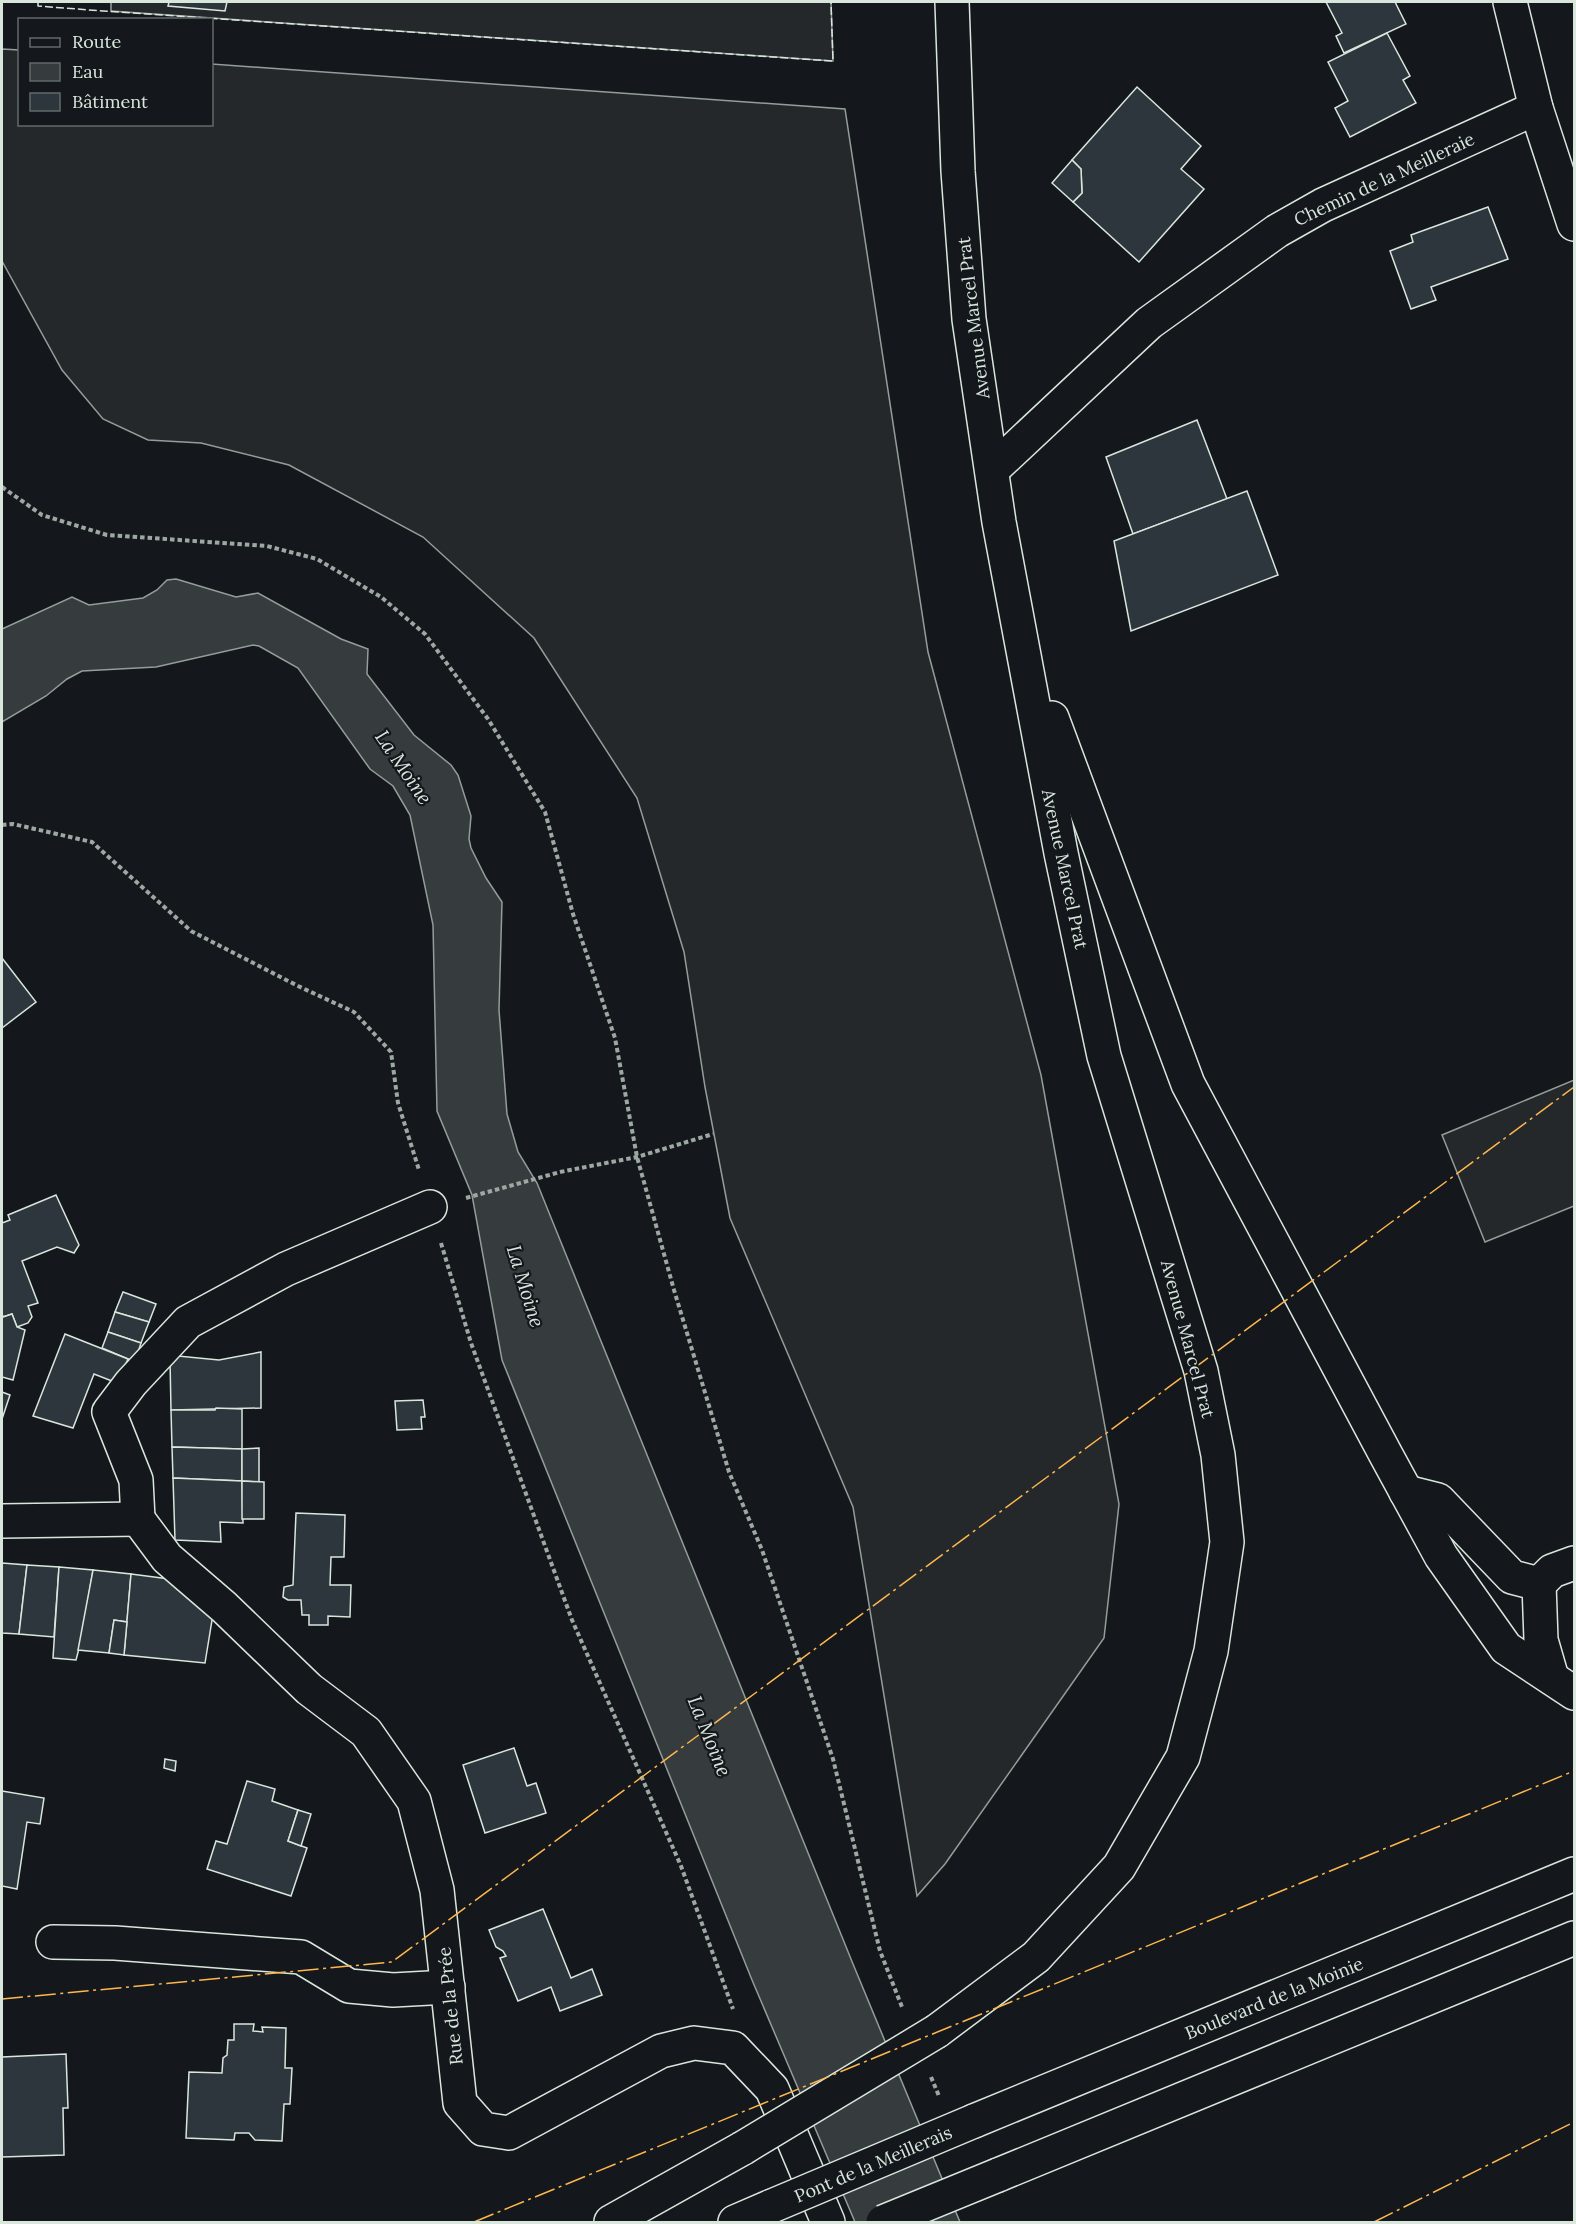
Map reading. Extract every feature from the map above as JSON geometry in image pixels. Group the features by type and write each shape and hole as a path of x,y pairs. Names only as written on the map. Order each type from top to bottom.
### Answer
{"street":[{"name":"Avenue Marcel Prat","path":"611,2223 743,2148 937,2031 1036,1957 1119,1867 1183,1757 1211,1651 1227,1542 1218,1455 1201,1371 1104,1056 1061,853 999,522 969,319 958,171 952,2"},
{"path":"1510,2 1536,108 1575,224"},
{"name":"Chemin de la Meilleraie","path":"992,470 1149,323 1277,231 1323,205 1536,108"},
{"name":"Avenue Marcel Prat","path":"1019,631 1188,1084 1441,1556 1506,1648 1563,1685"},
{"path":"2,1521 138,1518 136,1479 110,1412 131,1383 188,1322 286,1269 430,1207"},
{"path":"1406,1492 1438,1500 1512,1577 1539,1584"},
{"name":"Rue de la Prée","path":"138,1518 167,1558 224,1607 309,1689 366,1732 414,1801 437,1890 460,2103 483,2129 509,2133 661,2051 694,2043 732,2048 772,2089 828,2223"},
{"path":"1563,1685 1541,1640 1539,1584 1552,1571 1575,1563"},
{"name":"Boulevard de la Moinie","path":"974,2121 1575,1874"},
{"path":"883,2223 1575,1938"},
{"path":"53,1941 301,1957 349,1986 393,1990 448,1987"},
{"name":"Pont de la Meillerais","path":"735,2223 974,2121"}],"path":[{"path":"2,487 42,515 107,535 267,546 317,559 381,597 425,634 488,719 545,812 573,914 615,1038 637,1157 729,1473 762,1550 833,1759 880,1951 906,2016"},
{"path":"2,825 13,824 92,842 191,931 354,1012 391,1052 398,1103 471,1343 572,1620 681,1866 736,2018"},
{"path":"430,1207 560,1172 637,1157 713,1134"},
{"path":"928,2071 942,2103"}],"shaded area":[{"path":"111,2 831,2 833,61 213,18 111,11"},
{"path":"2,49 18,50 18,126 213,126 213,64 845,109 928,652 1041,1075 1119,1504 1104,1638 945,1864 917,1896 853,1507 730,1218 705,1087 684,952 637,798 534,638 423,537 289,465 201,443 148,440 103,419 62,370 2,261"},
{"path":"1574,1080 1574,1206 1485,1242 1442,1135"}],"water":[{"name":"La Moine","path":"176,579 236,597 258,593 341,639 368,649 367,674 414,735 451,765 458,775 471,816 469,839 471,848 486,878 502,902 499,1010 507,1114 518,1152 537,1183 853,1964 960,2222 855,2222 752,1980 502,1360 472,1195 437,1111 433,925 410,815 393,786 370,769 298,668 259,646 253,645 156,667 82,671 2,722 2,629 72,597 89,605 143,598 157,590 167,580"}],"building":[{"path":"169,2 227,2 225,11 168,6"},
{"path":"1326,2 1395,2 1406,24 1344,53 1336,36 1342,33"},
{"path":"1387,33 1410,76 1403,80 1416,103 1350,137 1335,108 1348,101 1328,62"},
{"path":"1137,87 1201,146 1181,169 1204,189 1139,262 1073,202 1082,193 1081,169 1072,160"},
{"path":"1072,160 1081,169 1082,193 1073,202 1052,183"},
{"path":"1488,207 1508,259 1431,287 1436,300 1411,309 1390,251 1413,242 1411,235"},
{"path":"1197,420 1227,499 1133,534 1106,457"},
{"path":"1247,491 1278,575 1131,631 1114,541"},
{"path":"2,958 36,1002 2,1028"},
{"path":"56,1195 79,1245 74,1253 57,1247 22,1261 38,1303 28,1306 32,1317 28,1323 17,1327 12,1314 3,1317 2,1314 2,1223 10,1220 8,1215"},
{"path":"123,1292 156,1304 149,1322 115,1312"},
{"path":"115,1312 149,1322 141,1343 108,1332"},
{"path":"2,1314 3,1317 12,1314 17,1327 25,1330 13,1380 2,1377"},
{"path":"108,1332 141,1343 135,1362 102,1348"},
{"path":"65,1334 128,1359 117,1383 94,1374 73,1428 33,1416"},
{"path":"261,1352 261,1408 171,1410 170,1360 178,1356 219,1360"},
{"path":"2,1392 10,1395 2,1419"},
{"path":"423,1400 425,1417 421,1417 422,1429 397,1430 395,1401"},
{"path":"216,1408 242,1409 242,1449 172,1447 171,1410 215,1410"},
{"path":"172,1447 242,1449 242,1481 173,1478"},
{"path":"259,1448 259,1482 242,1481 242,1449"},
{"path":"173,1478 242,1481 243,1523 220,1522 221,1542 175,1540"},
{"path":"242,1481 264,1482 264,1519 242,1519"},
{"path":"296,1513 345,1515 344,1557 331,1557 330,1585 351,1585 350,1617 328,1616 328,1625 309,1625 309,1615 302,1615 301,1600 288,1600 283,1597 284,1587 293,1585"},
{"path":"2,1563 27,1565 19,1634 2,1633"},
{"path":"27,1565 59,1567 54,1637 19,1634"},
{"path":"59,1567 93,1570 76,1660 53,1658"},
{"path":"93,1570 131,1574 127,1622 114,1620 109,1653 78,1650"},
{"path":"131,1574 177,1580 213,1614 205,1663 124,1655"},
{"path":"114,1620 127,1622 124,1655 109,1653"},
{"path":"514,1748 527,1786 536,1783 546,1813 485,1833 463,1765"},
{"path":"165,1759 176,1761 175,1771 164,1768"},
{"path":"247,1781 275,1789 272,1801 298,1810 288,1841 307,1848 291,1896 207,1869 216,1841 227,1844"},
{"path":"2,1791 44,1798 40,1824 27,1822 17,1889 2,1886"},
{"path":"298,1810 311,1814 301,1846 288,1841"},
{"path":"543,1909 571,1978 592,1969 602,1995 560,2011 551,1987 518,2001 500,1958 506,1956 496,1947 489,1930"},
{"path":"234,2024 254,2024 253,2031 263,2032 262,2027 286,2028 285,2068 292,2068 290,2104 284,2104 282,2141 255,2140 249,2133 235,2133 234,2140 186,2138 189,2072 222,2073 228,2040 234,2040"},
{"path":"66,2054 68,2108 63,2108 64,2155 2,2157 2,2057"}],"fence":[{"path":"38,2 38,6 205,18"},
{"path":"213,19 833,61 831,2"}],"power":[{"path":"2,1999 392,1962 1574,1087"},
{"path":"474,2222 1574,1771"},
{"path":"1374,2222 1574,2122"}]}
